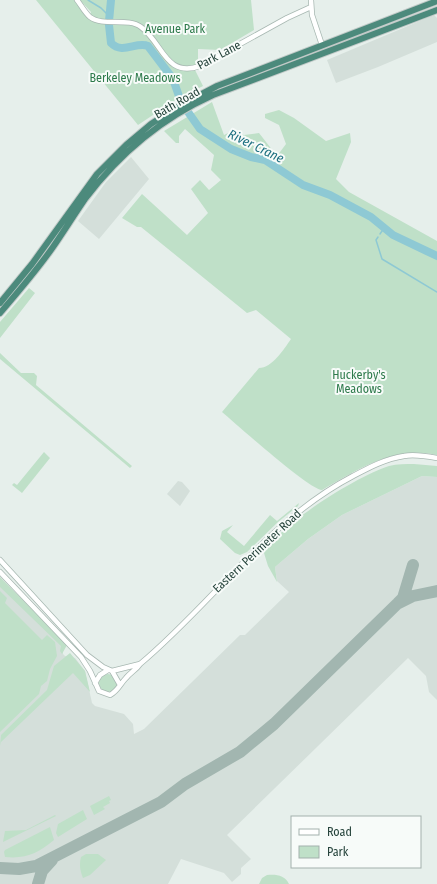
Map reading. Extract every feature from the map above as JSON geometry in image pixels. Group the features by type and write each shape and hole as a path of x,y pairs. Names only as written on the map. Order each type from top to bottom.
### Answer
{"highway":[{"name":"Bath Road","path":"0,303 32,264 101,170 140,133 224,83 367,27 437,2"},
{"name":"Bath Road","path":"195,100 437,10"},
{"path":"366,36 367,27"},
{"name":"Bath Road","path":"0,313 48,254 86,199 106,174 152,130 180,108"}],"street":[{"name":"Park Lane","path":"77,0 91,18 132,23 141,27 168,61 175,67 185,70 200,66 287,18 311,7"},
{"path":"311,0 311,7 322,45"},
{"name":"Eastern Perimeter Road","path":"120,685 267,538 300,510 347,479 386,460 416,455 437,458"},
{"path":"0,560 86,653 110,670 120,685 115,692 107,695 99,691 86,664 71,646 0,572"},
{"path":"95,683 100,675 110,670 140,664"}],"shaded area":[{"path":"434,15 437,18 437,42 336,83 327,60"},
{"path":"131,157 149,179 99,239 78,221 106,182"},
{"path":"422,476 437,477 437,700 429,692 426,676 408,658 227,835 251,859 241,868 241,874 232,882 224,873 181,859 168,884 0,884 0,580 62,644 63,654 65,656 75,658 85,671 92,703 95,706 124,714 133,724 134,734 144,729 240,635 245,635 289,592 277,581 275,567 308,539 342,515"},
{"path":"178,481 182,482 190,491 180,506 167,494"}],"green space":[{"path":"36,0 74,0 89,19 91,12 80,0 251,0 254,30 220,50 198,49 198,63 195,70 203,86 177,99 138,125"},
{"name":"Huckerby's Meadows","path":"212,102 224,135 230,132 244,135 259,133 277,156 286,144 279,125 265,118 265,114 279,110 294,118 326,141 350,133 351,142 336,179 349,192 437,241 437,455 406,453 391,456 376,461 322,490 303,480 222,412 259,368 268,365 273,361 291,339 256,310 247,313 141,227 137,227 122,218 142,194 187,235 208,213 191,189 200,180 209,190 221,180 211,170 214,155 185,129 179,136 179,143 176,143 164,131"},
{"path":"29,288 35,293 0,338 0,322"},
{"path":"0,353 21,373 34,373 37,376 36,385 132,466 130,468 0,359"},
{"path":"44,452 50,458 22,493 12,485 14,483 17,485"},
{"path":"398,464 437,466 437,477 422,476 342,515 308,539 275,567 277,582 268,566 264,553 273,541 302,515 320,502 375,471"},
{"path":"299,503 298,506 278,522 247,552 240,555 235,553 220,539 222,531 233,525 227,532 244,546 270,515 277,521"},
{"path":"0,577 67,645 62,654 60,651 61,646 0,587"},
{"path":"0,591 7,598 5,603 42,640 47,635 55,642 57,656 50,669 47,681 41,686 39,694 0,732"},
{"path":"70,653 85,671 90,692 73,673 1,742 0,746 1,735 47,690 54,666"},
{"path":"108,674 114,677 117,683 114,689 108,692 102,689 99,683 102,677"},
{"path":"109,796 111,800 109,801 110,803 103,807 105,809 94,815 90,806"},
{"path":"83,810 87,819 58,837 56,833 58,824"},
{"path":"55,815 56,816 3,842 5,831 26,830"},
{"path":"50,827 54,840 37,852 20,857 5,857 5,850"},
{"path":"86,854 98,854 106,860 90,875 83,878 80,863 81,857"},
{"path":"267,875 283,877 289,884 259,884 262,878"}],"waterway":[{"path":"88,0 101,8 109,16"},
{"name":"River Crane","path":"109,21 111,0"},
{"name":"River Crane","path":"109,25 111,43 116,46 120,48 139,45 148,46 173,79 181,102 200,129 231,149 251,157 265,160 303,185 330,195 371,217 393,235 437,256"},
{"name":"River Crane","path":"380,234 384,228"},
{"path":"378,237 376,240 382,259 437,292"}],"taxiway":[{"path":"398,603 403,598 413,565"},
{"path":"0,868 19,869 36,866 161,802 185,784 240,752 274,724 397,604 413,596 437,591"},
{"path":"38,884 42,871 52,860"}],"park label":[{"name":"Avenue Park","path":"175,29"},
{"name":"Berkeley Meadows","path":"135,78"}]}
